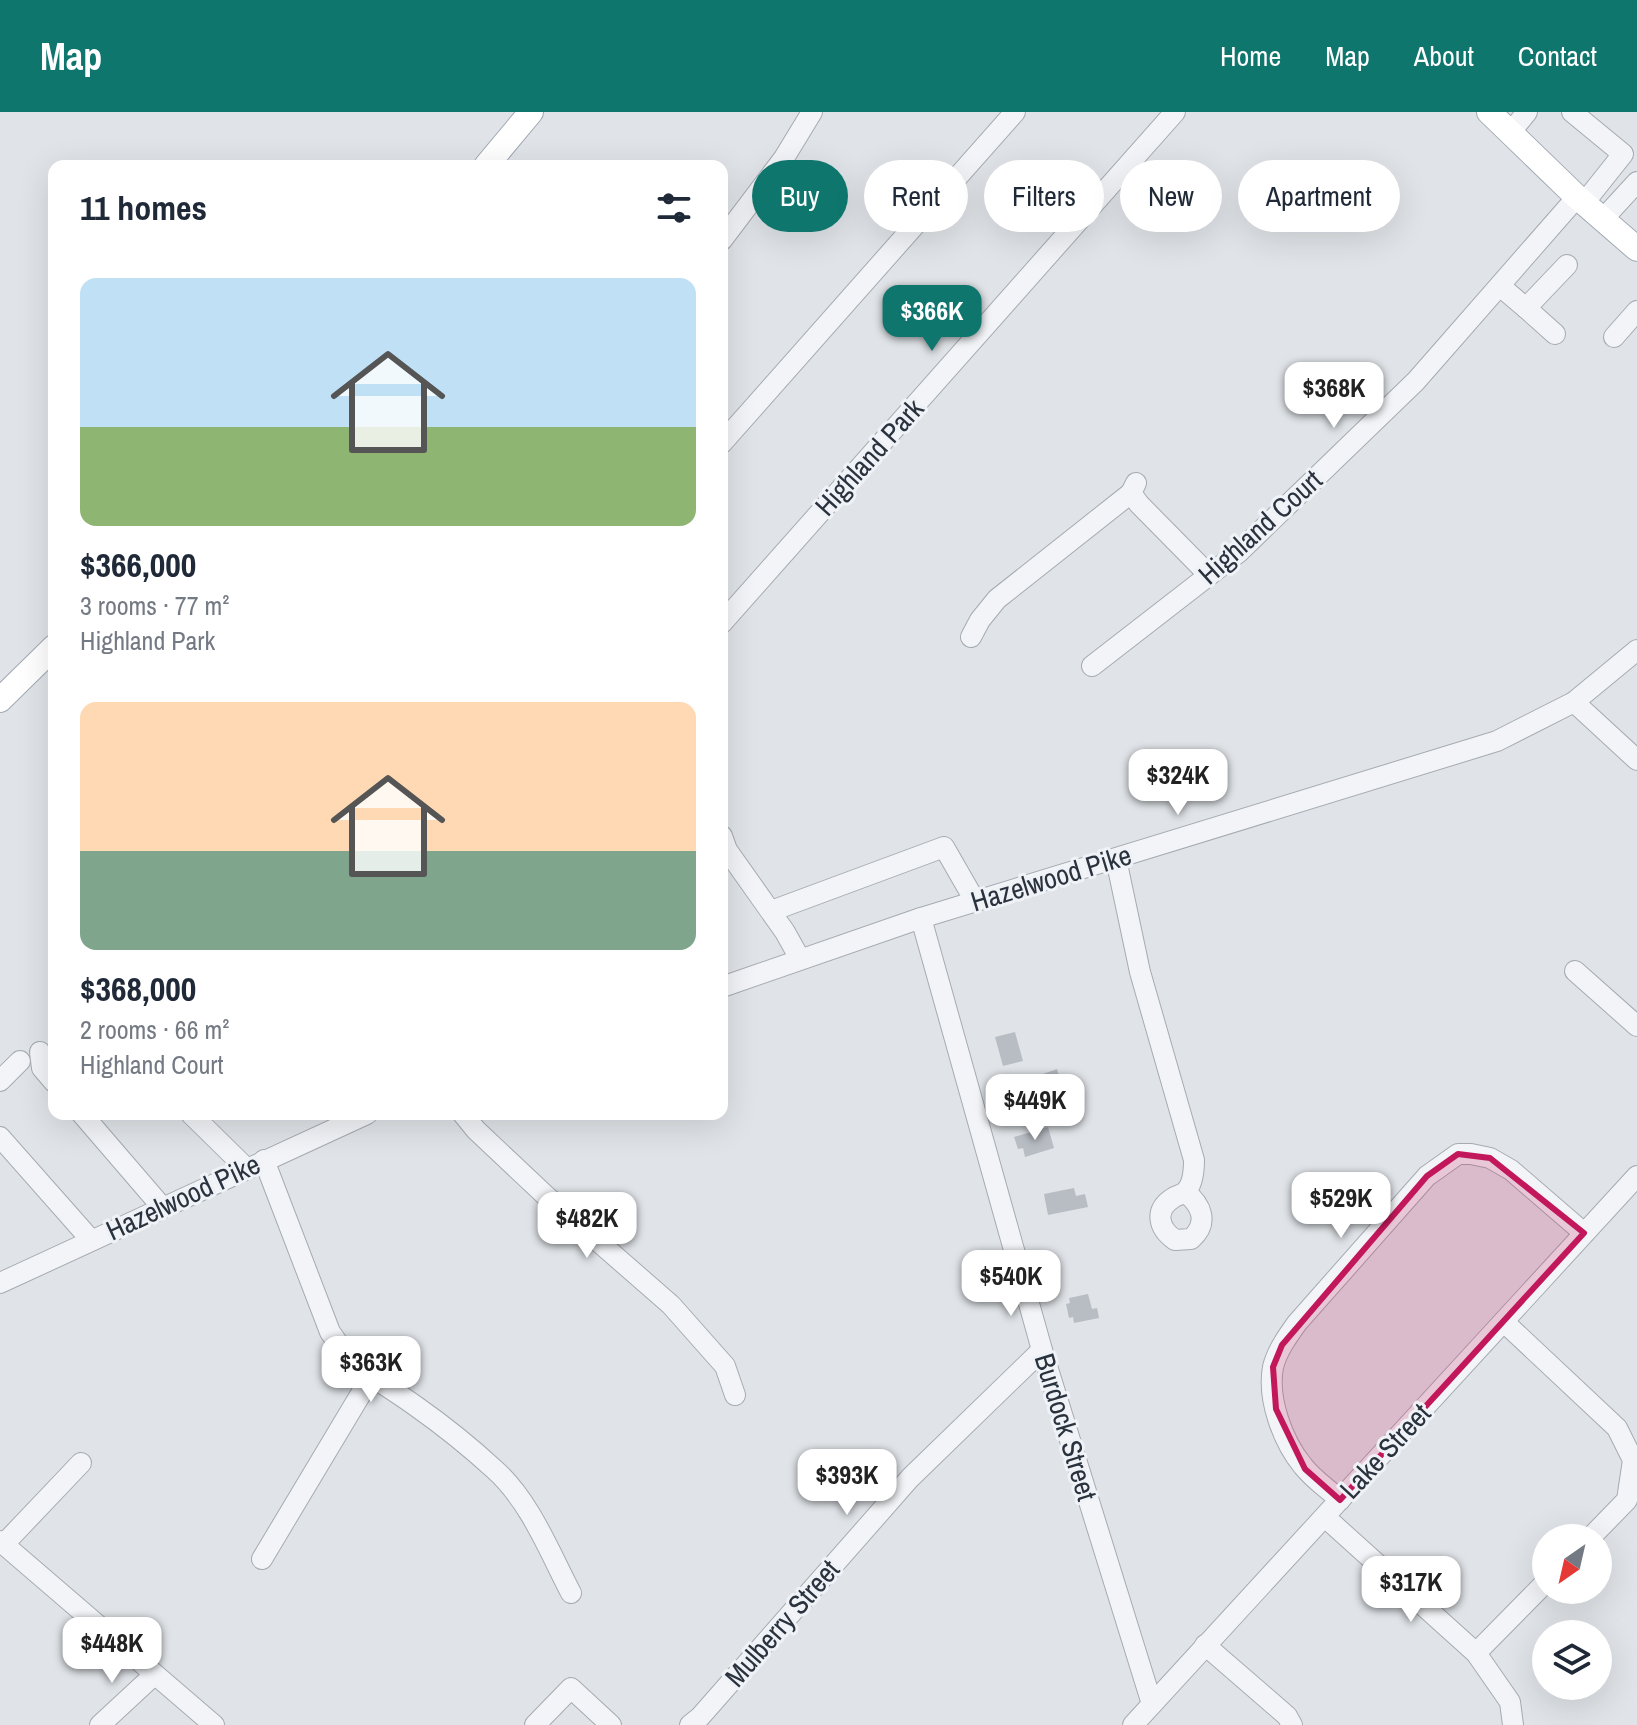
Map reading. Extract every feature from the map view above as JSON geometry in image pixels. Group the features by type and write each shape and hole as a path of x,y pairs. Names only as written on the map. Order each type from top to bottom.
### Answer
{"main road":[{"path":"491,160 531,112"},
{"path":"1489,112 1588,207 1637,249"},
{"path":"0,700 48,653"}],"street":[{"path":"728,232 784,158 812,112"},
{"path":"728,436 1015,112"},
{"name":"Highland Park","path":"728,616 1175,112"},
{"path":"1510,133 1527,112"},
{"path":"1572,112 1623,154 1588,207"},
{"path":"1588,207 1636,186"},
{"name":"Highland Court","path":"1092,666 1239,552 1416,381 1500,286 1588,207"},
{"path":"1526,308 1567,265"},
{"path":"1500,286 1555,334"},
{"path":"1614,337 1637,311"},
{"path":"971,637 997,599 1134,487 1139,504 1209,575"},
{"name":"Hazelwood Pike","path":"728,985 921,918 1497,741 1574,702 1637,650"},
{"path":"1574,702 1637,760"},
{"path":"773,914 774,910 944,847 975,901"},
{"path":"728,851 773,914 800,959"},
{"path":"1116,859 1154,1028 1194,1160 1194,1172 1185,1192"},
{"name":"Burdock Street","path":"921,918 1042,1350 1152,1704"},
{"path":"1575,971 1637,1026"},
{"path":"40,1052 42,1068 48,1075"},
{"path":"0,1081 20,1061"},
{"path":"87,1120 162,1207"},
{"path":"199,1120 255,1164 330,1332 346,1356 371,1377 416,1406 497,1471 524,1504 571,1593"},
{"name":"Hazelwood Pike","path":"0,1283 354,1120"},
{"path":"468,1120 545,1195 671,1305 725,1366 735,1395"},
{"path":"0,1137 91,1240"},
{"path":"1340,1500 1305,1469 1294,1454 1276,1409 1273,1367 1282,1345 1297,1323 1427,1176 1458,1154 1490,1158 1511,1170 1584,1233"},
{"name":"Lake Street","path":"1133,1725 1637,1176"},
{"path":"1504,1322 1617,1428 1633,1460 1627,1500 1604,1524"},
{"name":"Mulberry Street","path":"690,1725 910,1478 1042,1350"},
{"path":"262,1559 371,1377"},
{"path":"81,1463 2,1542 214,1725"},
{"path":"1325,1517 1476,1653 1510,1702 1513,1725"},
{"path":"1476,1653 1532,1596"},
{"path":"1205,1645 1287,1716 1292,1725"},
{"path":"100,1725 154,1675"},
{"path":"535,1725 571,1688 611,1725"}],"highlighted area":[{"path":"1458,1154 1490,1158 1584,1233 1340,1500 1305,1469 1276,1409 1273,1367 1282,1345 1427,1176"}],"building":[{"path":"1015,1032 1023,1061 1003,1066 995,1037"},
{"path":"1057,1069 1060,1079 1043,1084 1040,1075"},
{"path":"1048,1127 1054,1148 1025,1157 1023,1148 1018,1149 1014,1137"},
{"path":"1074,1188 1076,1196 1085,1194 1088,1207 1048,1215 1044,1194"},
{"path":"1088,1294 1092,1309 1097,1308 1099,1318 1074,1323 1073,1317 1069,1318 1066,1304 1070,1303 1069,1298"}]}
